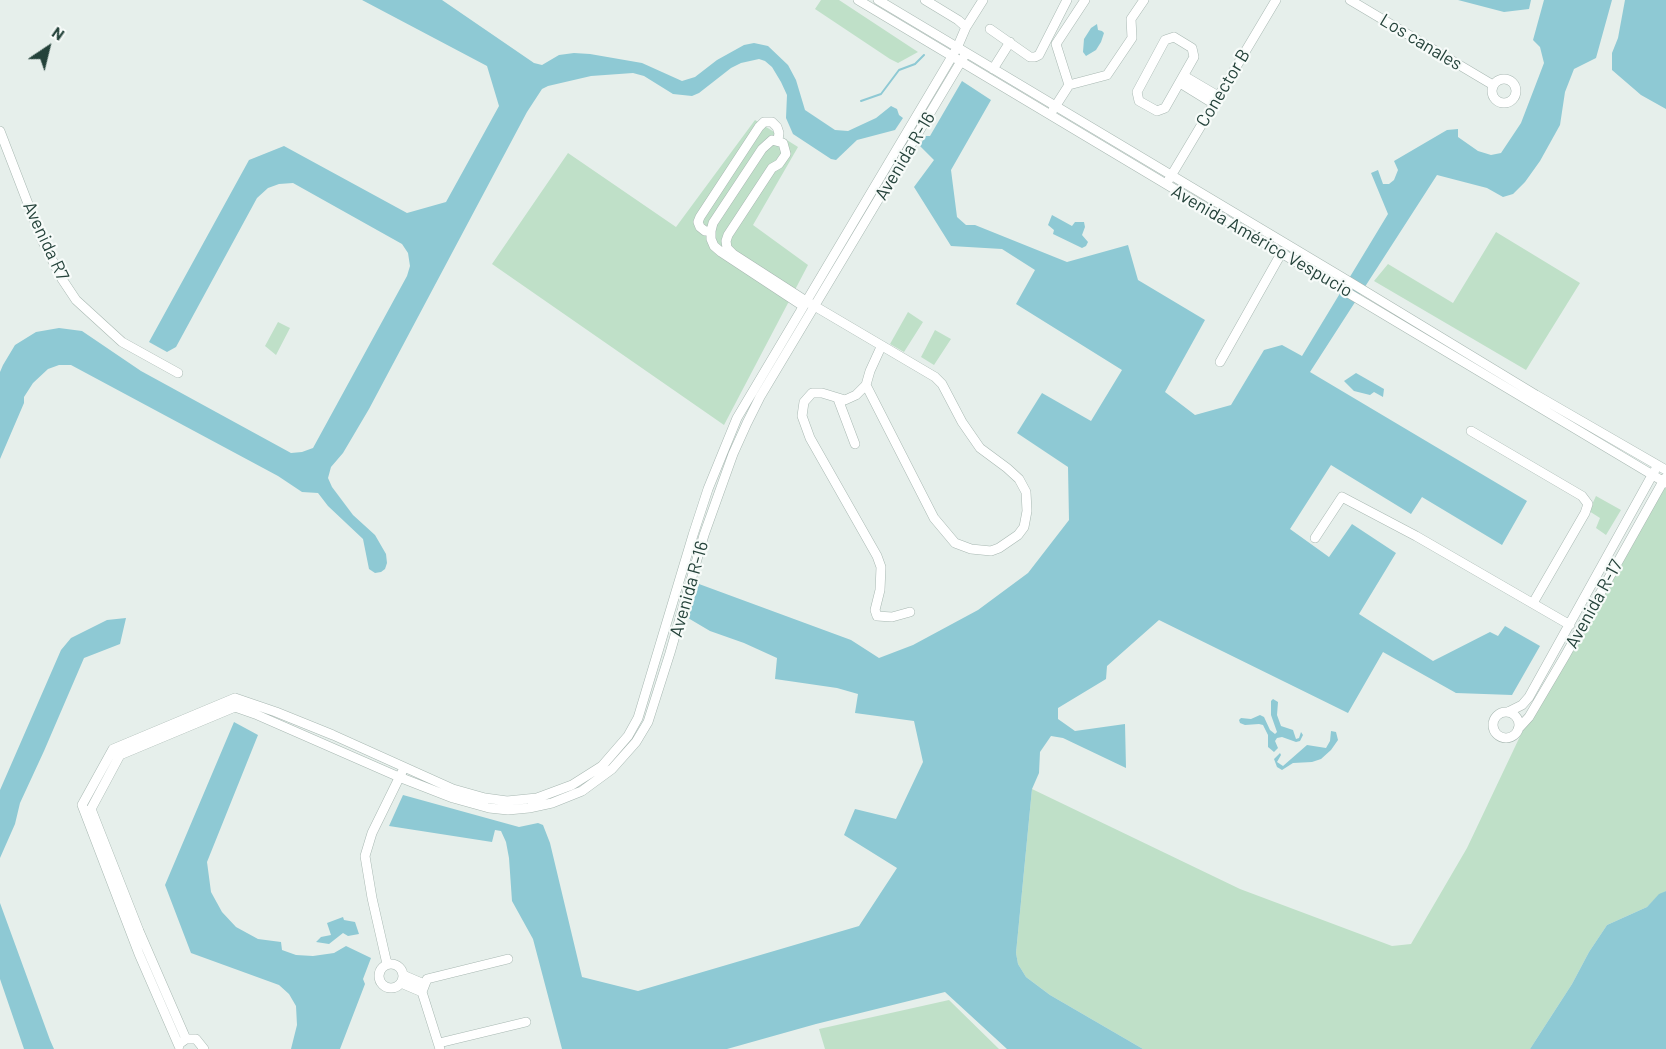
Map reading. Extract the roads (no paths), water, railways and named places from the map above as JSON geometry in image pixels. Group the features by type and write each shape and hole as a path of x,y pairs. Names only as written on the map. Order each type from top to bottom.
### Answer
{"street":[{"name":"Avenida Américo Vespucio","path":"858,0 952,57 964,58 993,69 1053,111"},
{"name":"Avenida Américo Vespucio","path":"878,0 891,3 957,48 964,58 1338,279 1531,404 1665,480"},
{"path":"925,0 966,27"},
{"path":"990,29 1030,57 1038,55 1067,0"},
{"path":"1069,85 1056,44 1085,0"},
{"path":"1053,111 1069,85 1107,75 1132,38 1131,19 1144,0"},
{"name":"Conector B","path":"1169,180 1276,0"},
{"name":"Los canales","path":"1350,0 1493,85"},
{"name":"Avenida R-16","path":"181,1044 82,805 113,749 235,703 267,708 333,735 401,773 453,798 489,808 508,810 552,803 582,791 600,779 623,758 648,722 704,535 733,454 760,397 830,259 952,57 981,1"},
{"path":"1174,38 1192,48 1194,57 1182,80 1166,108 1157,111 1139,100 1137,92 1165,40 1174,38"},
{"path":"993,69 1010,42"},
{"name":"Avenida R-16","path":"401,773 485,798 507,801 537,798 572,785 602,766 628,736 638,718 673,597 723,451 748,397 808,304 839,265 964,58"},
{"path":"1182,80 1216,100"},
{"path":"711,231 700,228 698,222 700,217 759,127 764,123 772,122 779,133 778,140"},
{"name":"Avenida R7","path":"0,131 42,240 62,279 76,300 122,342 178,372"},
{"path":"778,140 772,141 762,149 714,223 711,231 714,246 808,304 935,377 942,384 962,422 980,448 1019,479 1026,492 1028,500 1024,527 1018,535 992,551 971,549 955,543 934,518 866,385"},
{"path":"778,140 786,148 784,159 772,168 728,235 727,248 732,254 808,304"},
{"name":"Avenida Américo Vespucio","path":"1169,180 1282,252 1338,279"},
{"path":"1220,362 1282,252"},
{"path":"830,259 839,265"},
{"name":"Avenida Américo Vespucio","path":"1367,297 1662,468"},
{"path":"881,347 866,385 851,398 838,399 822,393 812,393 804,402 802,416 810,438 878,556 881,567 880,590 875,610 877,616 892,617 910,612"},
{"path":"838,399 855,444"},
{"path":"1471,431 1582,496 1588,504 1533,603"},
{"name":"Avenida R-17","path":"1662,468 1653,475 1570,625 1534,699 1518,729 1508,738 1501,737 1494,731 1495,718 1500,713 1508,712 1534,699 1665,480"},
{"path":"1315,538 1342,497 1416,536 1570,625"},
{"path":"1508,712 1518,721 1518,729"},
{"path":"638,718 648,722"},
{"path":"387,964 365,856 372,833 401,773"},
{"path":"508,959 430,977 423,988 440,1046 526,1022"},
{"path":"387,964 400,967 402,979 396,987 390,988 381,983 378,978 379,972 387,964"},
{"path":"402,979 423,988"},
{"path":"181,1044 196,1039 204,1049"}],"water":[{"path":"362,0 442,0 534,63 542,65 559,55 590,54 642,63 682,81 695,77 717,60 744,45 754,43 768,46 788,65 796,80 805,110 835,130 848,131 876,118 891,106 897,109 903,118 895,130 857,140 836,160 831,159 793,134 786,118 787,95 772,67 759,59 731,68 692,96 673,94 644,76 633,73 591,76 542,89 527,112 369,409 343,453 331,467 328,478 332,487 353,515 375,535 386,554 387,563 381,572 375,573 369,569 363,539 328,506 318,493 302,492 278,476 71,365 59,365 48,369 33,383 24,397 24,403 0,459 0,372 3,365 15,345 36,332 59,328 82,331 141,371 291,453 313,448 407,276 410,266 408,253 402,244 293,183 268,188 257,198 176,347 167,352 149,342 249,160 284,146 407,213 446,202 499,106 487,66"},
{"path":"1458,0 1531,0 1529,9 1504,12"},
{"path":"1544,0 1612,0 1596,58 1574,69 1565,92 1560,125 1540,161 1513,194 1503,197 1487,188 1437,175 1310,372 1527,501 1502,545 1422,497 1411,514 1331,465 1290,529 1329,557 1352,524 1396,553 1359,614 1433,661 1490,632 1498,636 1505,626 1540,646 1512,695 1456,693 1383,652 1348,713 1159,620 1107,666 1106,679 1058,708 1058,719 1075,731 1125,724 1126,768 1063,738 1051,736 1040,752 1039,773 1032,789 1016,953 1018,964 1026,977 1050,995 1143,1049 1007,1049 945,992 727,1049 562,1049 533,939 512,901 509,858 501,831 495,830 492,842 389,826 403,795 519,827 538,823 543,825 550,843 582,977 638,991 859,926 897,868 844,835 855,809 896,819 923,762 914,721 855,713 858,694 837,688 775,679 777,658 710,631 688,618 699,584 851,640 879,658 913,645 978,610 1028,573 1069,520 1068,467 1017,433 1042,393 1091,421 1122,370 1016,304 1035,270 1002,249 951,246 914,187 934,160 920,146 925,136 930,136 962,81 991,100 951,170 957,217 966,225 975,225 1067,262 1128,245 1138,280 1205,320 1165,392 1195,415 1231,405 1264,350 1282,345 1302,356 1388,214 1371,173 1378,170 1383,184 1389,184 1394,180 1398,170 1394,161 1447,130 1458,129 1458,137 1478,151 1491,155 1501,153 1521,123 1544,63 1540,47 1533,40"},
{"path":"1625,0 1666,0 1666,109 1641,95 1612,70 1612,53 1618,38"},
{"path":"1097,24 1098,30 1104,33 1101,42 1096,50 1086,56 1083,52 1084,39 1091,28"},
{"path":"1052,215 1072,226 1075,222 1084,222 1082,235 1088,242 1086,246 1082,248 1053,234 1054,230 1048,225"},
{"path":"1356,373 1384,389 1383,397 1374,392 1370,395 1354,391 1344,381"},
{"path":"126,618 120,644 84,658 20,803 15,824 0,858 0,790 61,650 71,638 107,620"},
{"path":"1273,699 1278,702 1277,715 1281,726 1293,730 1296,739 1299,738 1301,732 1303,735 1300,741 1296,742 1282,737 1277,738 1275,741 1278,748 1274,752 1268,747 1268,735 1263,725 1245,725 1239,720 1241,718 1251,719 1260,715 1264,717 1270,730 1275,734 1277,732 1271,715"},
{"path":"234,722 258,735 207,862 211,892 222,912 236,927 258,939 281,942 282,950 296,955 313,956 334,953 346,946 371,958 363,979 365,984 340,1049 291,1049 297,1025 296,1006 289,994 279,985 191,953 165,885"},
{"path":"1331,731 1336,732 1338,740 1321,759 1293,763 1282,770 1277,767 1274,759 1280,753 1277,762 1283,766 1307,745 1326,748 1330,741"},
{"path":"1666,891 1666,1049 1530,1049 1607,925 1647,907 1659,894"},
{"path":"0,903 54,1049 24,1049 0,979"},
{"path":"343,917 344,920 355,922 359,934 348,936 343,933 329,944 316,942 321,937 331,935 327,923"}],"waterway":[{"path":"861,101 881,94 899,70 915,64 924,55"}]}
